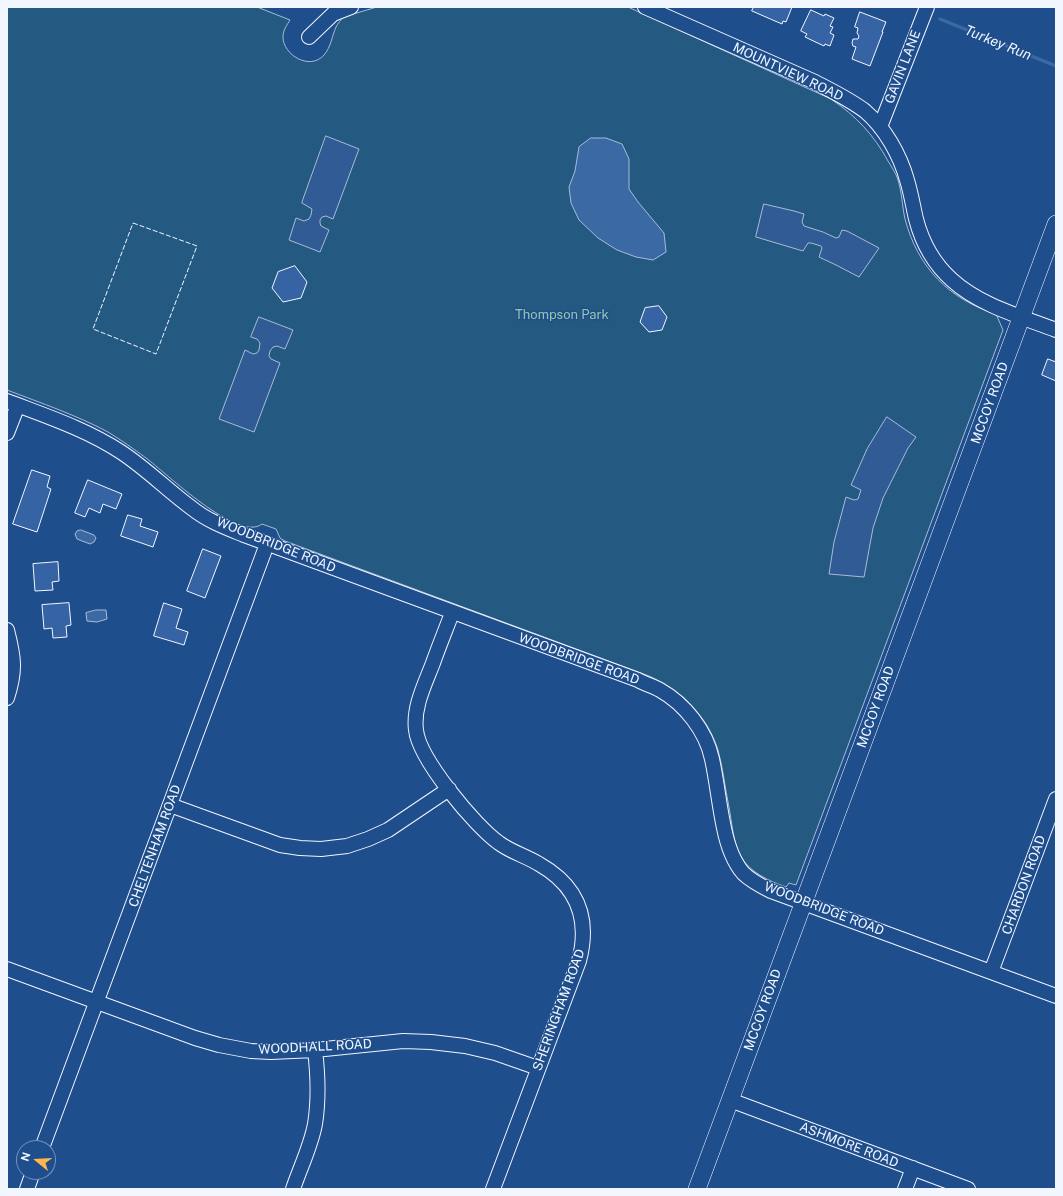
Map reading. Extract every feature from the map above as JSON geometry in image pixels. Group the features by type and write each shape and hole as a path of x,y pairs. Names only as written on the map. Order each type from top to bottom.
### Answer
{"main road":[{"name":"MCCOY ROAD","path":"697,1189 1056,224"}],"street":[{"path":"309,37 333,14 350,7"},
{"name":"MOUNTVIEW ROAD","path":"645,7 815,82 839,94 865,112 880,127 894,149 904,169 916,220 925,244 936,263 952,280 970,293 991,304 1056,330"},
{"name":"GAVIN LANE","path":"880,127 926,7"},
{"path":"7,433 12,403"},
{"name":"WOODBRIDGE ROAD","path":"12,403 67,424 102,441 146,470 194,510 217,523 267,544 638,680 660,690 678,703 692,719 705,738 712,758 727,842 743,872 754,882 771,891 1056,996"},
{"name":"CHELTENHAM ROAD","path":"45,1140 267,544"},
{"name":"SHERINGHAM ROAD","path":"452,612 422,690 416,713 416,731 421,749 449,789 481,829 500,844 540,864 555,875 569,889 582,916 584,932 583,946 579,961 493,1189"},
{"path":"7,630 13,653 14,670 7,698"},
{"path":"170,805 280,845 321,849 347,846 388,830 449,789"},
{"name":"CHARDON ROAD","path":"991,972 1056,799"},
{"name":"WOODHALL ROAD","path":"7,968 195,1038 219,1045 251,1051 271,1052 315,1050 403,1041 431,1042 465,1046 495,1053 538,1068"},
{"path":"293,1189 311,1140 314,1125 317,1104 318,1074 315,1050"},
{"name":"ASHMORE ROAD","path":"730,1100 968,1189"},
{"path":"905,1189 913,1168"}],"green space":[{"name":"Thompson Park","path":"7,7 257,7 290,20 285,28 283,37 287,50 298,59 312,61 318,60 324,55 330,45 336,27 343,17 377,7 628,7 831,99 864,127 883,152 896,175 899,182 905,219 911,237 927,267 950,290 964,300 979,308 996,314 1003,330 796,885 789,883 786,887 767,879 750,868 741,857 734,839 721,764 713,737 700,715 682,697 661,682 649,676 285,541 280,538 276,529 262,524 251,527 236,524 202,503 146,458 108,432 71,415 7,390"}],"shaded area":[{"path":"326,136 359,149 333,219 326,216 322,217 320,220 321,226 329,230 320,252 289,240 296,218 304,221 309,219 311,215 312,209 302,203"},
{"path":"591,138 606,138 622,144 629,159 629,189 664,233 666,252 653,260 636,257 617,250 598,238 579,220 571,203 569,187 575,171 579,147"},
{"path":"764,204 804,214 802,222 804,226 836,238 839,237 842,230 847,231 879,248 859,277 819,257 822,248 821,246 808,243 803,251 756,237"},
{"path":"259,317 293,330 285,349 277,346 273,347 270,351 269,356 271,359 280,363 254,432 219,419 245,350 253,354 257,353 259,350 260,343 257,339 251,337"},
{"path":"887,417 916,437 908,448 883,498 873,528 864,577 829,574 834,542 846,497 854,500 858,499 861,490 851,485 867,449"},
{"path":"81,530 94,535 96,538 94,542 90,544 77,539 75,534 77,531"},
{"path":"96,610 106,610 107,619 97,622 87,621 86,613"}],"building":[{"path":"754,7 792,7 786,22 783,21 782,24 752,11"},
{"path":"811,10 824,16 825,14 834,18 830,26 833,27 830,33 834,35 830,46 825,44 824,46 805,37 807,34 801,31"},
{"path":"860,12 886,22 870,66 852,59 856,47 853,46 853,39 858,39 859,36 857,33 858,28 855,27"},
{"path":"295,266 307,282 301,298 283,302 272,288 278,272"},
{"path":"659,306 667,317 662,330 649,332 640,322 645,308"},
{"path":"1048,359 1056,362 1056,381 1042,375"},
{"path":"32,470 50,476 47,487 51,489 37,532 13,524"},
{"path":"88,480 122,494 116,509 103,504 100,513 89,508 85,517 75,513"},
{"path":"128,515 142,519 140,526 158,532 153,547 121,536"},
{"path":"203,549 221,556 205,598 187,591"},
{"path":"58,562 59,581 52,582 53,590 35,591 33,564"},
{"path":"69,603 71,625 66,626 67,637 53,638 52,628 44,629 42,605"},
{"path":"164,603 182,609 176,628 188,632 184,645 154,636"}],"waterway":[{"name":"Turkey Run","path":"940,19 1056,66"}],"fence":[{"path":"133,223 197,246 156,354 93,329 133,223"}]}
